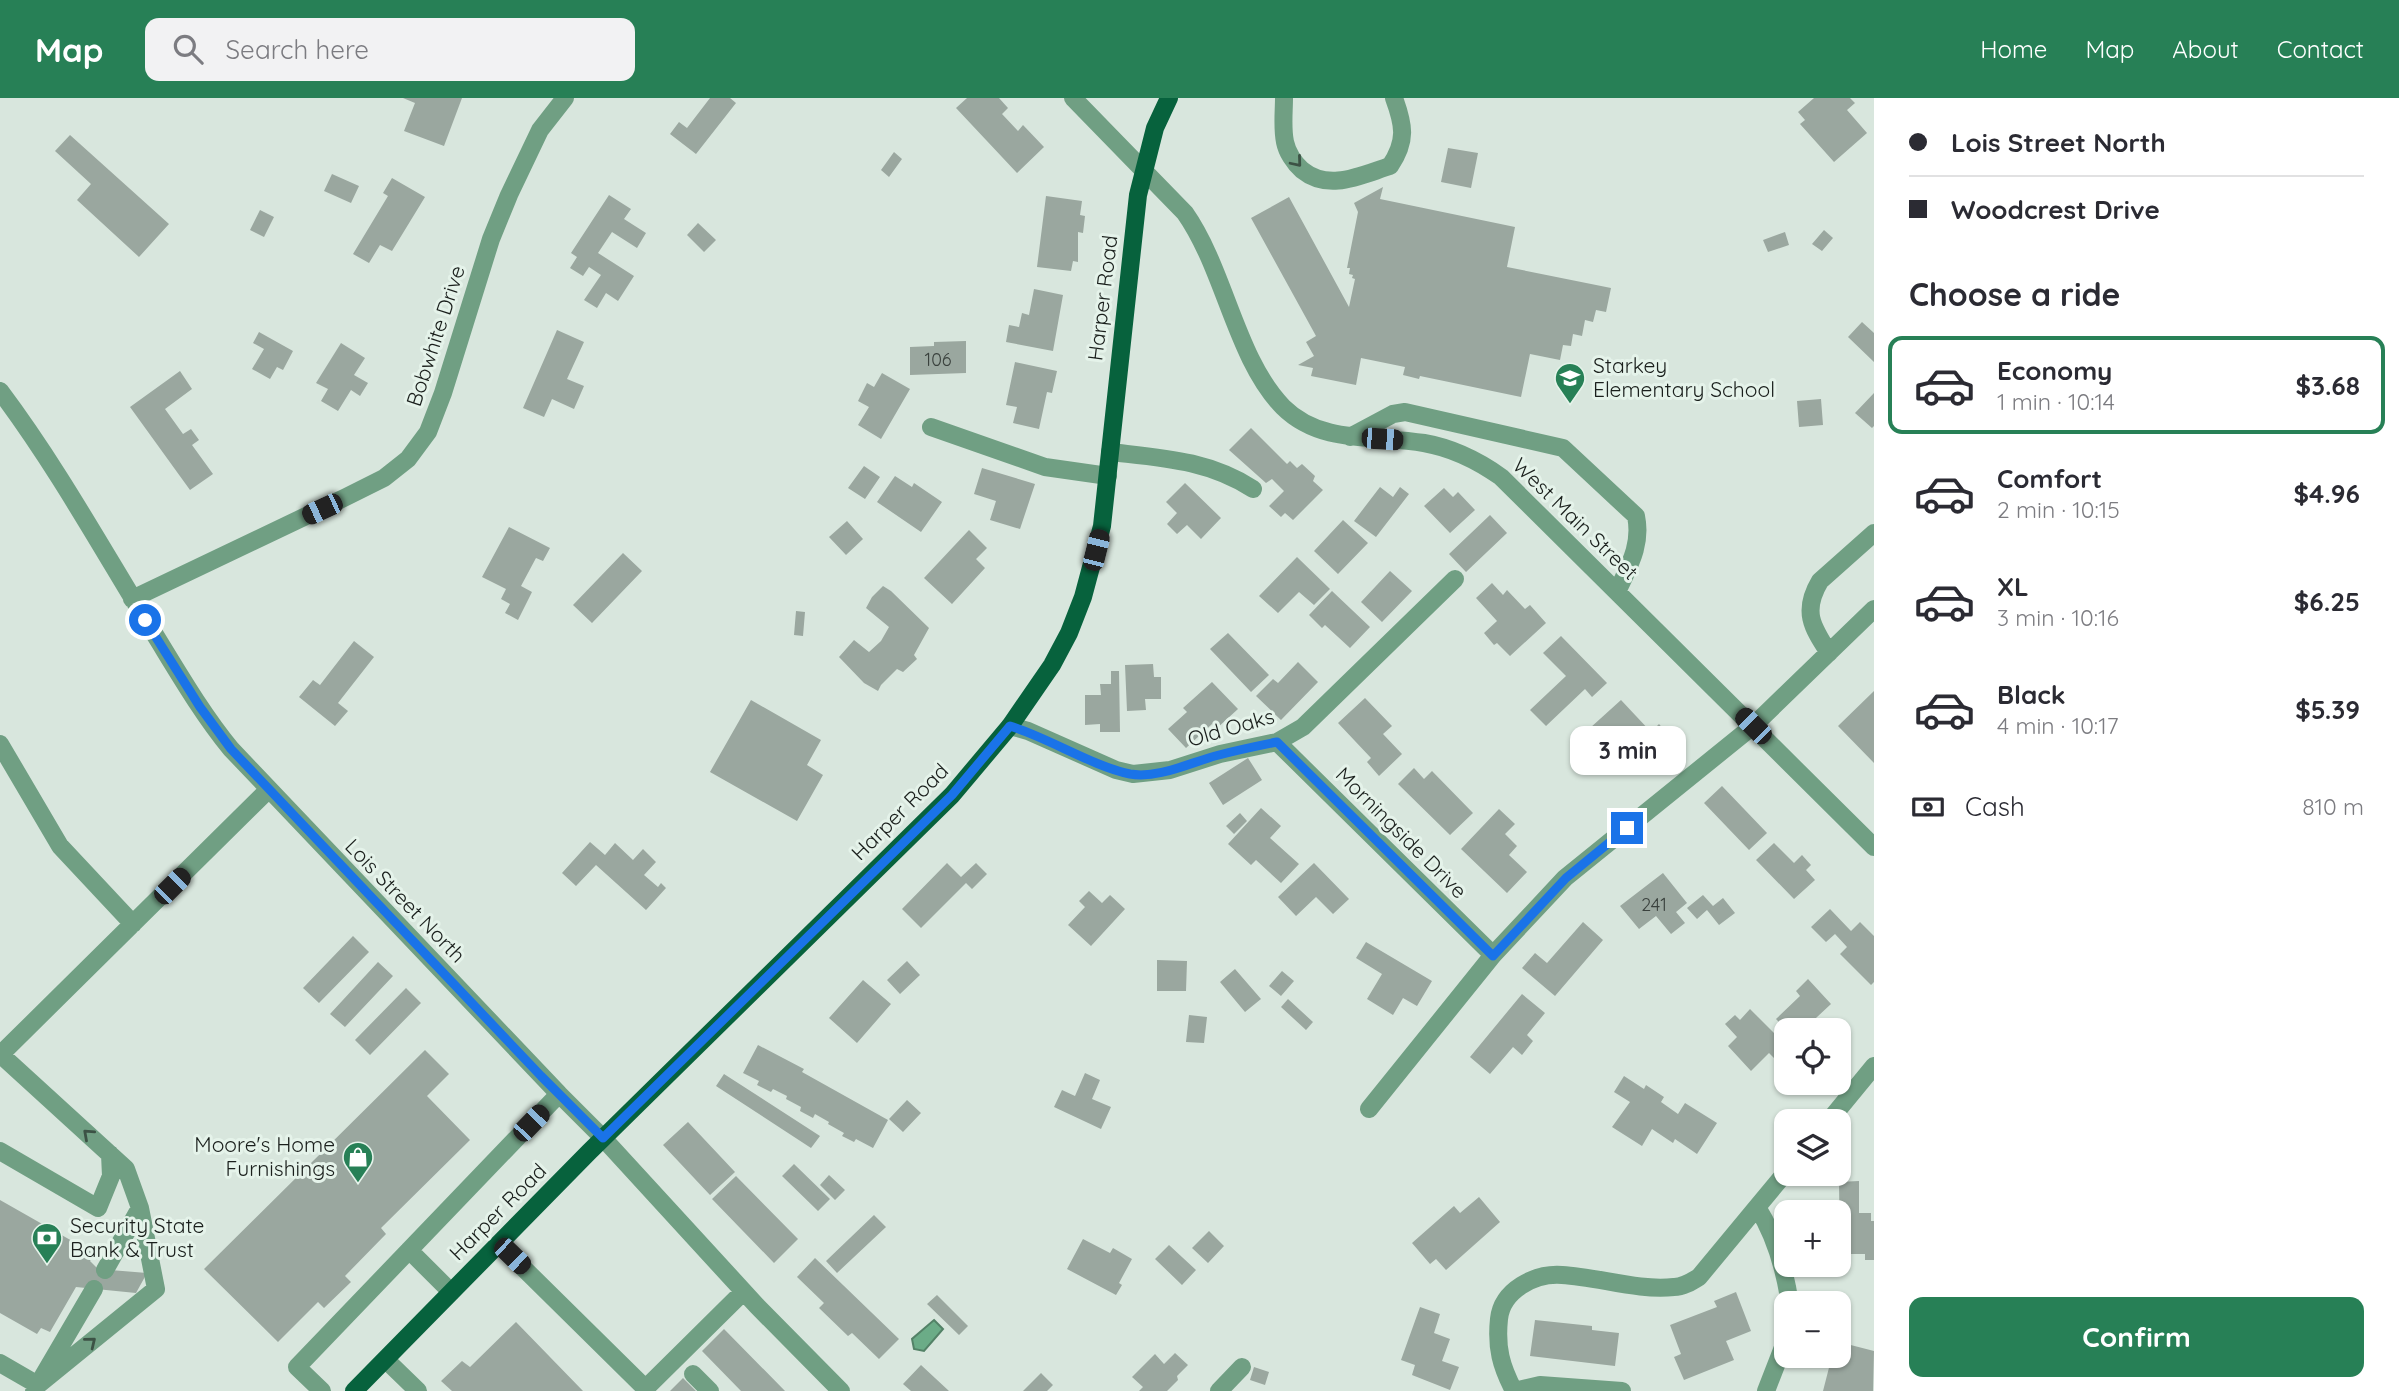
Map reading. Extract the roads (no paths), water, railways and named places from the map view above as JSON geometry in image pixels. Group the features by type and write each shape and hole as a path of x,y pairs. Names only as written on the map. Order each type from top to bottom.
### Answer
{"main road":[{"name":"Harper Road","path":"354,1391 603,1138 952,795 1010,726 1052,665 1069,633 1083,597 1102,526 1127,287 1143,171 1155,128 1169,98"}],"street":[{"name":"Bobwhite Drive","path":"132,598 346,498 384,478 408,459 428,432 443,393 491,239 509,195 540,130 565,98"},
{"name":"West Main Street","path":"1073,98 1185,213 1211,259 1241,336 1270,391 1283,407 1299,420 1318,429 1350,436 1425,443 1465,455 1501,477 1874,847"},
{"path":"1284,98 1285,142 1290,155 1310,176 1332,181 1346,180 1390,166 1402,144 1403,131 1401,115 1394,98"},
{"name":"Lois Street North","path":"0,391 61,479 215,731 268,790 603,1138 743,1292 841,1391"},
{"path":"1350,436 1393,414 1405,412 1563,448 1636,516 1639,527 1635,554 1617,592"},
{"path":"931,427 1045,467 1108,476"},
{"path":"1110,452 1200,465 1232,475 1253,489"},
{"path":"1829,653 1813,628 1810,609 1814,591 1820,581 1874,533"},
{"name":"Old Oaks","path":"1010,726 1116,770 1133,774 1170,770 1220,754 1277,742 1303,727 1455,579"},
{"path":"1369,1109 1493,956 1566,878 1753,726 1874,609"},
{"name":"Morningside Drive","path":"1277,742 1493,956"},
{"path":"0,744 60,846 133,924"},
{"path":"36,1388 156,1289 140,1208 126,1169 0,1054 268,790"},
{"path":"1839,1109 1874,1066"},
{"path":"322,1391 297,1367 559,1094"},
{"path":"0,1151 98,1208 111,1175 110,1154"},
{"path":"1622,1391 1540,1385 1514,1391 1504,1372 1496,1341 1500,1310 1511,1293 1533,1279 1560,1274 1619,1284 1674,1287 1687,1284 1699,1278 1774,1186"},
{"path":"1757,1207 1774,1241 1788,1291"},
{"path":"105,1270 140,1208"},
{"path":"499,1244 648,1389 743,1292"},
{"path":"409,1250 451,1292"},
{"path":"36,1388 94,1289"},
{"path":"386,1360 418,1391"},
{"path":"0,1363 36,1388"},
{"path":"1219,1391 1242,1367"},
{"path":"1766,1391 1775,1368"},
{"path":"693,1374 710,1391"}],"place":[{"name":"Starkey Elementary School","path":"1570,405"},
{"name":"Moore's Home Furnishings","path":"358,1184"},
{"name":"Security State Bank & Trust","path":"47,1265"}]}
